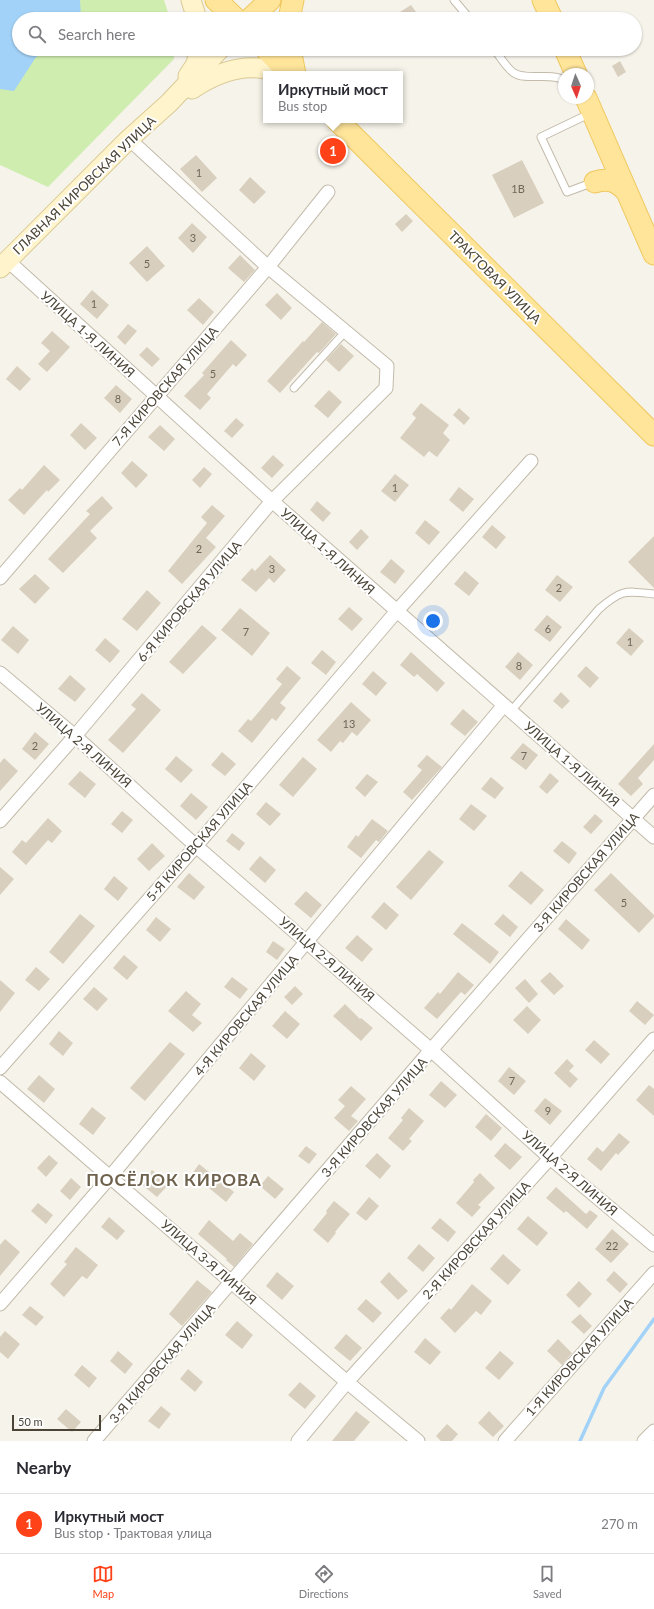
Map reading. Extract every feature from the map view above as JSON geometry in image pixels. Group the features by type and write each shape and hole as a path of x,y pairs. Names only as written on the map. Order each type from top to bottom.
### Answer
{"main road":[{"path":"191,0 195,12"},
{"path":"216,0 229,12"},
{"path":"257,12 270,0"},
{"path":"290,12 292,0"},
{"path":"543,0 549,12"},
{"path":"169,103 196,64 198,56"},
{"path":"169,103 213,56"},
{"path":"273,56 287,71"},
{"path":"291,56 294,71"},
{"path":"568,56 573,68"},
{"path":"169,103 210,77 230,70 255,68 274,71"},
{"name":"ГЛАВНАЯ КИРОВСКАЯ УЛИЦА","path":"4,264 129,139 169,103"},
{"path":"587,104 654,254"},
{"name":"ТРАКТОВАЯ УЛИЦА","path":"340,123 654,435"},
{"path":"595,182 613,180 620,184 627,192"}],"street":[{"path":"129,139 268,267 345,332"},
{"name":"7-Я КИРОВСКАЯ УЛИЦА","path":"0,578 268,267 328,192"},
{"name":"УЛИЦА 1-Я ЛИНИЯ","path":"4,264 156,396 396,612 633,817 654,837"},
{"name":"6-Я КИРОВСКАЯ УЛИЦА","path":"0,821 75,736 272,501 386,388 387,366 345,332"},
{"name":"5-Я КИРОВСКАЯ УЛИЦА","path":"0,1068 196,846 396,612 531,461"},
{"name":"УЛИЦА 2-Я ЛИНИЯ","path":"0,673 75,736 196,846 431,1050 550,1158 654,1245"},
{"name":"4-Я КИРОВСКАЯ УЛИЦА","path":"0,1304 110,1177 307,941 508,708"},
{"name":"3-Я КИРОВСКАЯ УЛИЦА","path":"94,1441 431,1050 633,817 654,795"},
{"name":"2-Я КИРОВСКАЯ УЛИЦА","path":"298,1441 347,1382 550,1158 654,1039"},
{"name":"УЛИЦА 3-Я ЛИНИЯ","path":"0,1082 347,1382 418,1441"},
{"name":"1-Я КИРОВСКАЯ УЛИЦА","path":"505,1441 654,1273"},
{"path":"644,1441 654,1431"}],"lane":[{"path":"454,0 464,12"},
{"path":"500,56 514,73 521,76 555,76 558,77"},
{"path":"586,104 541,137 567,192 595,182"},
{"path":"294,388 345,332"},
{"path":"508,708 599,609 613,596 626,592 654,594"}],"green space":[{"path":"0,0 164,0 168,12 12,12 12,56 174,56 174,59 48,187 0,165"}],"water":[{"path":"0,0 80,0 81,12 12,12 12,56 38,56 36,57 14,91 0,89"}],"building":[{"path":"411,5 416,12 400,12"},
{"path":"620,61 626,72 618,77 612,66"},
{"path":"196,155 217,178 202,192 180,169"},
{"path":"522,160 544,203 514,218 492,175"},
{"path":"250,177 266,192 254,204 239,190"},
{"path":"406,214 413,221 402,232 395,224"},
{"path":"192,223 207,237 193,253 178,238"},
{"path":"147,246 165,266 147,282 129,263"},
{"path":"240,255 255,270 244,282 228,268"},
{"path":"92,290 109,305 97,319 80,304"},
{"path":"277,293 292,308 281,320 265,305"},
{"path":"199,298 214,312 203,325 187,310"},
{"path":"322,322 336,334 319,353 317,352 280,393 267,381"},
{"path":"128,324 137,331 125,345 117,337"},
{"path":"52,331 70,347 47,372 38,364 50,351 41,343"},
{"path":"231,340 247,355 236,367 233,364 207,394 211,398 200,410 184,396 204,375 202,373"},
{"path":"341,344 354,356 339,372 326,360"},
{"path":"147,347 160,359 152,367 139,355"},
{"path":"17,366 31,379 20,391 6,379"},
{"path":"116,385 132,399 120,413 104,398"},
{"path":"329,390 342,402 328,418 314,406"},
{"path":"421,403 449,425 443,433 450,440 437,457 429,451 424,457 400,438 416,418 412,414"},
{"path":"459,408 470,418 464,425 453,415"},
{"path":"236,418 244,425 232,438 224,431"},
{"path":"81,423 97,438 85,450 70,435"},
{"path":"160,425 175,439 164,451 148,437"},
{"path":"273,455 284,465 272,478 261,468"},
{"path":"132,461 148,475 136,488 121,473"},
{"path":"44,465 60,480 48,492 47,490 24,515 8,500 20,488 22,490"},
{"path":"204,467 212,474 200,488 192,480"},
{"path":"395,474 409,485 395,502 381,491"},
{"path":"459,487 474,499 463,512 449,500"},
{"path":"102,496 113,508 90,531 97,538 63,573 48,559 90,514 86,511"},
{"path":"317,501 331,513 323,522 310,510"},
{"path":"212,505 225,516 206,538 216,547 182,584 168,571 207,523 201,517"},
{"path":"425,520 440,532 429,545 415,533"},
{"path":"492,525 506,537 496,549 482,537"},
{"path":"361,529 369,537 357,550 349,542"},
{"path":"654,536 654,588 628,562"},
{"path":"270,555 286,570 274,583 269,578 256,592 241,580 252,568 255,571"},
{"path":"391,559 405,571 395,584 380,572"},
{"path":"465,571 479,583 469,596 454,584"},
{"path":"35,574 50,588 35,604 19,589"},
{"path":"557,575 573,587 560,602 545,590"},
{"path":"147,590 161,603 137,631 122,619"},
{"path":"349,607 363,619 352,631 338,619"},
{"path":"240,608 270,633 252,656 221,630"},
{"path":"547,615 562,627 550,642 534,630"},
{"path":"202,625 217,638 183,674 169,662"},
{"path":"13,626 29,640 18,654 1,640"},
{"path":"629,628 644,641 631,656 616,643"},
{"path":"105,638 120,651 110,663 95,650"},
{"path":"322,650 336,662 326,675 311,663"},
{"path":"411,652 445,683 437,692 417,674 414,677 400,665"},
{"path":"518,652 533,665 520,680 505,667"},
{"path":"287,666 301,678 280,703 286,708 276,721 272,718 252,743 238,731 248,719 251,721 282,684 276,679"},
{"path":"586,666 599,678 590,688 577,676"},
{"path":"373,671 387,683 376,696 362,684"},
{"path":"70,675 86,689 75,702 58,689"},
{"path":"561,692 570,701 562,709 553,701"},
{"path":"142,693 161,710 123,753 108,740 136,709 131,705"},
{"path":"351,702 371,720 357,736 352,732 343,743 340,741 331,752 317,740"},
{"path":"463,709 478,722 465,736 450,724"},
{"path":"35,732 49,744 35,760 22,749"},
{"path":"523,743 538,755 526,770 510,758"},
{"path":"654,744 654,760 638,778 643,784 631,796 618,784"},
{"path":"222,752 236,764 225,776 211,765"},
{"path":"427,755 442,767 412,800 403,792 422,770 417,766"},
{"path":"176,756 193,770 181,783 165,769"},
{"path":"303,757 317,769 293,797 279,785"},
{"path":"4,758 18,771 0,791 0,763"},
{"path":"80,771 96,784 85,798 68,784"},
{"path":"550,773 559,781 547,794 539,787"},
{"path":"367,774 378,782 365,797 355,788"},
{"path":"491,777 504,788 495,799 481,789"},
{"path":"191,793 208,807 196,820 180,806"},
{"path":"266,802 281,814 270,826 256,814"},
{"path":"471,804 487,816 474,831 459,819"},
{"path":"122,811 133,820 122,833 111,824"},
{"path":"595,814 603,821 591,834 583,827"},
{"path":"48,818 62,831 52,843 48,840 26,865 12,852 22,840 26,843"},
{"path":"372,819 388,831 379,842 376,840 361,858 347,847 356,835 358,837"},
{"path":"232,833 245,843 239,851 226,841"},
{"path":"562,841 577,853 569,864 553,851"},
{"path":"152,843 165,856 149,871 137,859"},
{"path":"429,850 444,862 411,900 396,887"},
{"path":"260,856 276,870 265,883 249,869"},
{"path":"0,867 14,879 0,895"},
{"path":"521,871 544,890 531,905 508,886"},
{"path":"189,873 205,887 194,900 177,887"},
{"path":"611,873 654,915 654,917 639,933 594,890"},
{"path":"114,876 128,888 118,901 104,889"},
{"path":"306,891 322,905 311,918 294,904"},
{"path":"384,902 399,915 386,930 371,917"},
{"path":"80,914 95,926 63,964 49,952"},
{"path":"503,914 518,927 510,937 494,924"},
{"path":"156,917 171,929 160,942 146,930"},
{"path":"566,919 590,940 582,950 558,929"},
{"path":"462,923 499,952 490,964 453,934"},
{"path":"357,935 373,949 362,962 345,948"},
{"path":"273,941 285,949 277,960 266,952"},
{"path":"124,955 138,967 127,980 113,968"},
{"path":"36,967 50,979 39,991 25,980"},
{"path":"458,972 474,985 465,995 461,992 437,1019 424,1008 438,992 440,994"},
{"path":"550,972 564,986 554,995 540,981"},
{"path":"232,977 248,989 240,999 224,987"},
{"path":"525,979 538,994 529,1003 515,988"},
{"path":"0,980 15,993 0,1012"},
{"path":"295,986 303,994 292,1005 284,997"},
{"path":"94,987 108,999 97,1011 83,999"},
{"path":"186,991 201,1004 192,1015 202,1023 193,1032 168,1011"},
{"path":"637,1001 654,1015 645,1025 629,1011"},
{"path":"345,1004 360,1019 361,1018 373,1028 361,1041 333,1016"},
{"path":"527,1006 541,1020 528,1034 513,1020"},
{"path":"285,1011 300,1024 287,1039 272,1026"},
{"path":"59,1031 73,1043 63,1056 49,1044"},
{"path":"594,1040 610,1054 601,1064 585,1050"},
{"path":"170,1042 185,1054 145,1101 130,1088"},
{"path":"251,1053 266,1066 254,1081 239,1068"},
{"path":"567,1059 574,1066 569,1071 578,1079 570,1088 554,1073"},
{"path":"509,1067 526,1081 514,1095 498,1081"},
{"path":"39,1075 55,1089 44,1103 27,1089"},
{"path":"441,1081 457,1095 445,1108 429,1095"},
{"path":"649,1085 654,1089 654,1116 636,1100"},
{"path":"351,1086 366,1099 351,1116 358,1121 349,1131 334,1118 345,1106 338,1100"},
{"path":"545,1098 562,1111 550,1125 534,1111"},
{"path":"92,1107 106,1118 93,1135 79,1124"},
{"path":"409,1108 424,1121 409,1139 412,1141 403,1151 388,1138 403,1120 401,1118"},
{"path":"486,1114 502,1128 491,1141 475,1127"},
{"path":"619,1133 630,1142 618,1155 616,1153 601,1171 587,1159 597,1147 603,1152"},
{"path":"505,1143 522,1157 510,1170 494,1156"},
{"path":"306,1146 317,1154 309,1164 298,1156"},
{"path":"377,1153 391,1166 380,1179 365,1166"},
{"path":"49,1155 58,1163 46,1177 37,1168"},
{"path":"199,1164 234,1192 226,1202 192,1174"},
{"path":"152,1170 169,1184 157,1197 141,1184"},
{"path":"480,1173 495,1188 478,1205 481,1207 472,1217 456,1203"},
{"path":"268,1176 284,1189 275,1199 260,1186"},
{"path":"71,1178 81,1187 70,1200 60,1191"},
{"path":"556,1187 586,1214 590,1210 598,1216 587,1229 566,1211 564,1213 546,1198"},
{"path":"369,1197 379,1206 366,1221 356,1213"},
{"path":"334,1201 350,1214 328,1243 313,1230 327,1213 326,1211"},
{"path":"38,1203 53,1215 46,1224 31,1211"},
{"path":"528,1216 548,1233 537,1246 517,1229"},
{"path":"109,1217 125,1231 117,1240 101,1227"},
{"path":"440,1218 456,1232 448,1242 431,1228"},
{"path":"209,1220 233,1241 240,1233 253,1244 234,1267 198,1234"},
{"path":"612,1229 629,1244 611,1263 595,1249"},
{"path":"5,1239 20,1252 0,1276 0,1245"},
{"path":"419,1244 435,1258 423,1272 407,1258"},
{"path":"76,1247 98,1265 87,1279 82,1276 64,1297 50,1284 67,1264 64,1262"},
{"path":"503,1254 521,1270 508,1285 490,1269"},
{"path":"614,1271 628,1284 620,1293 606,1280"},
{"path":"277,1272 294,1286 282,1300 266,1286"},
{"path":"389,1272 408,1291 398,1300 380,1282"},
{"path":"197,1280 212,1292 182,1326 169,1314"},
{"path":"579,1281 592,1294 579,1308 566,1295"},
{"path":"472,1284 492,1301 481,1315 476,1311 455,1333 440,1318 449,1308 451,1310"},
{"path":"366,1299 382,1313 373,1323 357,1309"},
{"path":"30,1306 44,1317 36,1326 22,1315"},
{"path":"580,1314 592,1326 584,1334 571,1322"},
{"path":"237,1321 253,1335 242,1349 225,1335"},
{"path":"5,1331 20,1344 8,1359 0,1352 0,1337"},
{"path":"346,1334 362,1348 350,1361 334,1348"},
{"path":"425,1338 441,1352 430,1365 414,1352"},
{"path":"558,1339 572,1353 562,1365 547,1351"},
{"path":"118,1351 133,1364 125,1374 110,1361"},
{"path":"500,1351 514,1363 499,1380 485,1368"},
{"path":"82,1365 97,1378 89,1388 74,1375"},
{"path":"188,1369 203,1382 195,1392 180,1379"},
{"path":"300,1382 316,1396 305,1409 288,1395"},
{"path":"161,1406 171,1414 159,1429 148,1421"},
{"path":"66,1409 81,1422 72,1432 57,1419"},
{"path":"356,1411 370,1422 354,1441 332,1441"},
{"path":"489,1411 504,1426 493,1437 478,1423"},
{"path":"447,1424 458,1434 452,1441 441,1441 436,1436"}],"waterway":[{"path":"580,1441 604,1388 654,1319"}],"place":[{"name":"Иркутный мост","path":"333,151"}],"district":[{"name":"ПОСЁЛОК КИРОВА","path":"174,1180"}]}
